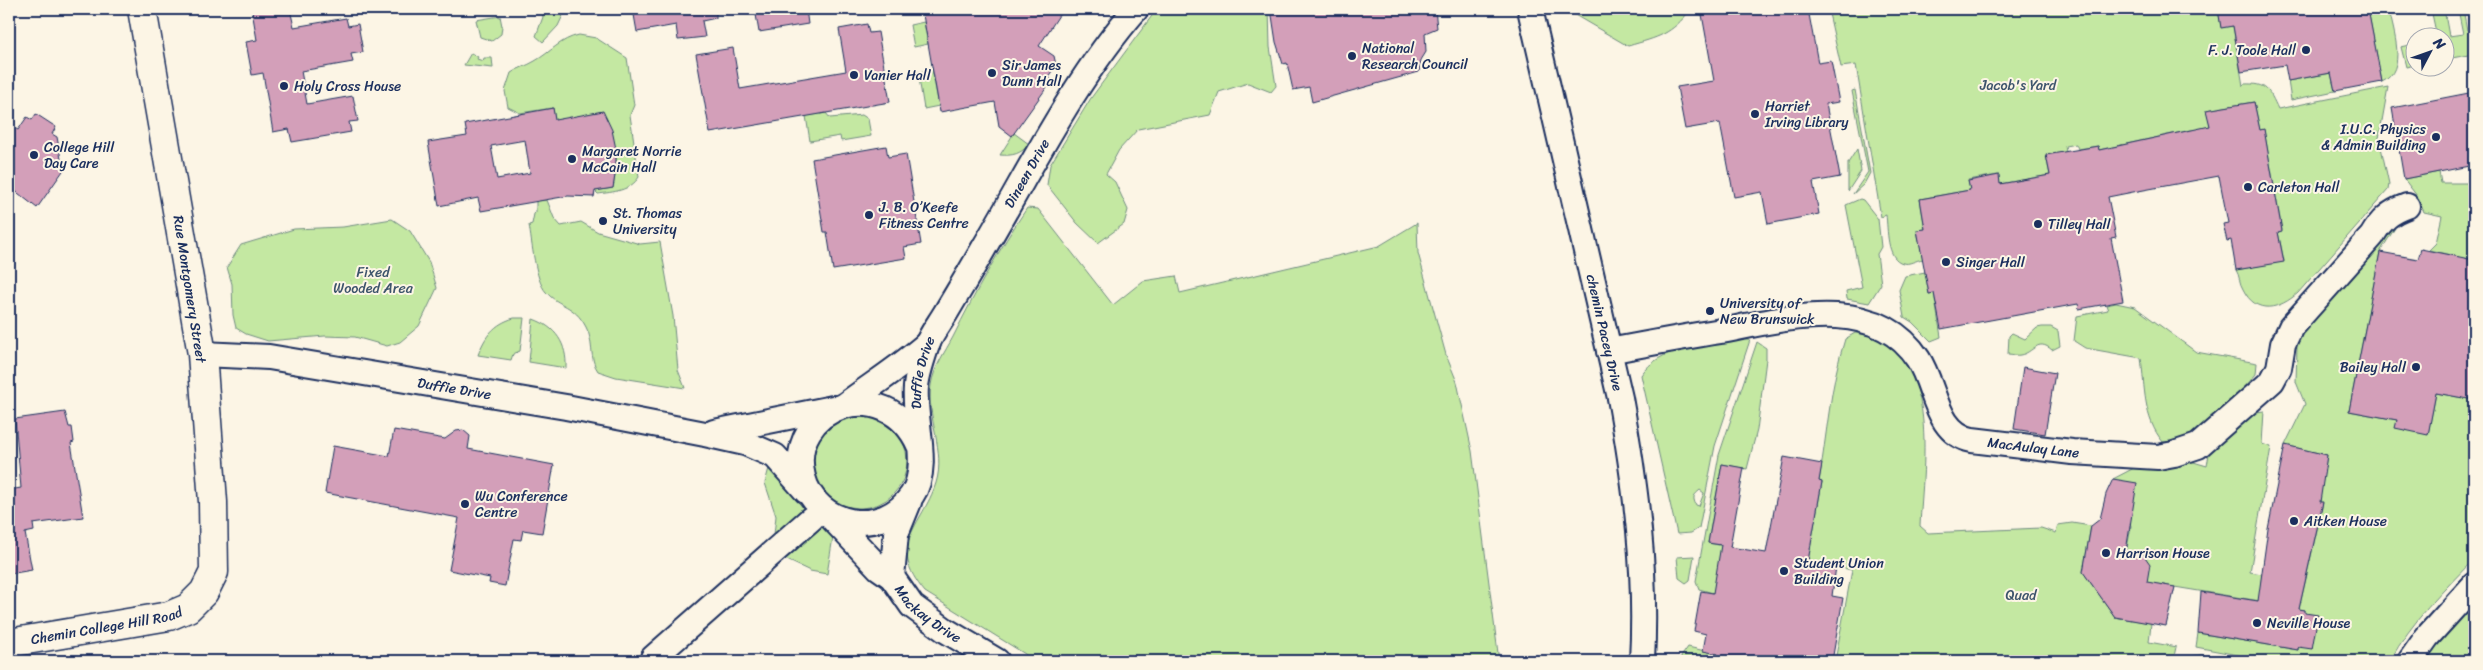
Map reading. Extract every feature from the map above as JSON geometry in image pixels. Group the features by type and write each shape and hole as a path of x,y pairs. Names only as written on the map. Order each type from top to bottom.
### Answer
{"street":[{"name":"Rue Montgomery Street","path":"142,9 202,354 212,492 214,572"},
{"name":"Dineen Drive","path":"928,343 1051,131 1103,51 1136,9"},
{"name":"chemin Pacey Drive","path":"1530,9 1609,351 1631,458 1641,538 1645,608 1642,661"},
{"name":"MacAulay Lane","path":"1609,351 1787,319 1836,315 1872,324 1893,332 1902,340 1918,359 1942,416 1950,430 1957,436 1972,440 2072,452 2158,457 2198,446 2210,438 2272,381 2279,368 2283,344 2297,319 2372,236 2378,224 2387,215 2407,206"},
{"name":"Duffie Drive","path":"705,434 842,406 890,374 928,343"},
{"name":"Duffie Drive","path":"919,445 916,385 928,343"},
{"name":"Duffie Drive","path":"202,354 269,356 566,407 705,434 745,444 774,456 816,508"},
{"path":"870,404 896,414 912,431 919,445 921,465 913,494 904,506 879,520 851,522 816,508 802,470 804,443 815,424 823,416 842,406 870,404"},
{"name":"Mackay Drive","path":"892,577 896,534 913,494"},
{"path":"653,658 816,508"},
{"name":"Mackay Drive","path":"816,508 879,568 892,577 905,599 919,612 997,661"},
{"name":"Chemin College Hill Road","path":"9,643 169,616 188,608 204,592 214,572"},
{"path":"2410,661 2427,637 2474,585"}],"green space":[{"path":"541,9 566,9 558,26 543,42 536,36 543,17"},
{"path":"1157,9 1269,9 1270,47 1276,86 1271,92 1248,83 1219,92 1210,115 1138,129 1119,150 1106,174 1115,182 1128,210 1124,224 1098,243 1077,223 1047,185 1050,165 1091,98"},
{"path":"1594,9 1691,9 1684,18 1664,34 1628,46 1573,14"},
{"name":"Jacob's Yard","path":"1828,9 2218,9 2221,27 2233,26 2243,86 2244,84 2252,84 2262,86 2269,92 2278,109 2388,87 2379,138 2389,184 2388,190 2291,299 2269,307 2255,303 2248,298 2236,270 2284,261 2278,232 2282,230 2264,130 2260,131 2254,102 2207,110 2211,130 2191,130 2099,150 2098,146 2078,149 2076,144 2065,146 2066,152 2046,156 2050,175 2000,184 1998,175 1968,180 1970,190 1920,199 1925,229 1917,231 1923,259 1903,263 1893,256 1889,243 1886,215 1881,217 1856,65 1841,67"},
{"path":"2382,9 2389,9 2397,49 2397,59 2395,69 2382,82 2369,15 2382,11"},
{"path":"2431,9 2444,9 2448,28 2435,28"},
{"path":"2458,9 2463,9 2467,30 2474,30 2474,54 2456,57 2456,35 2463,34"},
{"path":"500,16 501,34 492,41 480,37 476,20"},
{"path":"924,22 928,44 914,47 910,25"},
{"path":"579,35 596,38 627,58 634,105 630,115 639,177 626,188 598,194 595,191 613,188 616,169 616,149 555,120 553,108 520,113 508,107 505,91 511,73 535,61 566,39"},
{"path":"2406,46 2406,67 2401,47"},
{"path":"471,53 478,57 477,59 483,61 484,58 492,58 493,68 464,65"},
{"path":"932,69 939,106 924,109 918,72"},
{"path":"2331,73 2335,91 2291,100 2288,81"},
{"path":"1855,90 1870,173 1864,184 1853,194 1868,172 1852,91"},
{"path":"826,113 830,118 862,115 868,119 871,136 841,141 840,136 810,141 806,116"},
{"path":"1014,133 1029,144 1016,154 1000,155"},
{"path":"1857,149 1861,171 1848,191 1848,163"},
{"path":"2439,172 2441,183 2474,183 2474,233 2460,308 2449,306 2459,257 2429,250 2436,243 2442,216 2424,212 2417,196 2404,179"},
{"path":"1860,199 1863,200 1878,219 1881,247 1877,254 1881,284 1869,303 1847,299 1846,291 1862,287 1846,205"},
{"path":"547,200 554,218 561,226 581,222 598,232 640,244 660,242 673,316 678,370 685,388 616,377 598,371 593,361 590,338 586,327 577,314 556,301 546,292 539,279 529,225 532,224 536,212 536,201"},
{"path":"1027,208 1038,209 1113,305 1143,281 1176,276 1180,293 1379,246 1417,223 1418,253 1446,355 1457,382 1472,451 1499,661 1032,661 1025,654 925,592 913,575 908,561 907,548 910,536 930,498 938,471 939,459 930,397 932,378 979,288"},
{"name":"Fixed Wooded Area","path":"392,219 410,231 429,262 437,288 419,326 400,342 387,346 355,337 325,336 268,341 246,334 236,328 233,315 232,284 227,267 241,245 294,229 343,227"},
{"path":"2389,227 2395,228 2380,252 2349,411 2397,420 2428,434 2436,393 2474,400 2474,425 2469,455 2474,456 2474,559 2418,620 2390,661 2269,661 2196,647 2198,633 2298,650 2305,610 2299,609 2323,503 2319,502 2327,455 2285,445 2305,404 2296,382 2297,346 2307,318"},
{"path":"1925,272 1929,294 1934,293 1941,337 1931,341 1912,322 1904,317 1899,290 1905,276"},
{"path":"2116,303 2135,307 2196,352 2257,363 2256,374 2228,407 2195,433 2177,441 2163,442 2156,433 2148,413 2141,358 2085,348 2074,341 2077,316 2108,310 2106,305"},
{"path":"514,318 524,318 520,351 513,354 511,360 478,355 491,332 496,327"},
{"path":"533,319 548,327 559,338 566,359 566,368 529,362"},
{"path":"2051,327 2058,331 2060,346 2052,350 2047,346 2039,345 2025,354 2008,354 2009,336 2012,333 2025,339 2037,328"},
{"name":"Quad","path":"1855,333 1883,342 1903,359 1915,382 1922,410 1924,440 1920,526 1928,533 2041,528 2056,533 2058,525 2072,523 2091,526 2083,572 2115,617 2151,623 2149,642 2176,647 2173,661 1835,661 1852,570 1808,561 1822,482 1819,481 1836,374 1845,339"},
{"path":"1732,340 1750,340 1715,446 1699,528 1691,533 1677,534 1641,375 1659,358 1670,353 1694,346","holes":["1700,490 1704,493 1699,506 1696,505 1695,495"]},
{"path":"1757,342 1766,348 1766,359 1757,430 1747,469 1722,464 1708,543 1736,548 1731,579 1713,593 1699,589 1696,581 1719,455"},
{"path":"2264,411 2262,444 2271,447 2250,572 2262,574 2260,591 2266,602 2138,581 2143,554 2135,552 2125,559 2131,526 2113,479 2134,468 2190,461 2207,466 2209,454 2243,422 2256,412"},
{"path":"851,414 869,414 894,427 904,443 907,461 904,479 894,495 869,508 851,508 826,495 813,470 813,452 826,427"},
{"path":"769,468 812,518 833,537 827,574 810,571 772,553 776,516 765,483"},
{"path":"1694,556 1690,580 1686,583 1679,578 1677,557"},
{"path":"2474,597 2474,661 2417,661"},
{"path":"1688,647 1718,654 1717,661 1678,661"},
{"path":"2201,655 2235,661 2193,661 2194,656"}],"building":[{"name":"Holy Cross House","path":"261,9 290,9 294,27 346,18 348,26 358,24 363,52 351,54 353,62 301,71 307,104 353,96 358,121 349,122 351,132 292,142 289,129 273,132 263,73 252,75 246,42 257,40 252,11"},
{"path":"633,9 716,9 716,18 702,21 705,37 678,40 676,25 637,32"},
{"path":"755,9 806,9 808,24 759,32"},
{"name":"Sir James Dunn Hall","path":"922,9 1063,9 1039,46 1054,56 1056,65 1048,77 1052,80 1012,136 999,126 995,102 940,112"},
{"name":"National Research Council","path":"1271,9 1435,9 1437,28 1425,33 1426,52 1421,60 1419,72 1312,102 1309,87 1293,90 1287,63 1283,64 1276,42"},
{"name":"Harriet Irving Library","path":"1701,9 1808,9 1818,63 1831,61 1839,102 1826,104 1840,177 1813,182 1819,214 1768,224 1762,192 1734,197 1720,123 1685,129 1677,87 1714,81"},
{"name":"F. J. Toole Hall","path":"2218,9 2368,9 2382,82 2335,91 2331,73 2288,81 2285,65 2241,72 2233,26 2221,28"},
{"name":"Vanier Hall","path":"867,24 869,33 878,32 890,102 710,133 696,54 733,48 740,89 846,71 839,29"},
{"name":"I.U.C. Physics & Admin Building","path":"2474,92 2474,165 2404,179 2392,108"},
{"path":"2254,102 2260,130 2264,129 2282,231 2278,232 2284,262 2236,270 2231,240 2227,241 2223,224 2228,223 2219,176 2133,192 2108,197 2116,237 2111,238 2123,301 2079,309 2078,304 1941,329 1934,293 1929,294 1917,230 1925,229 1920,199 1970,190 1968,181 1999,175 2000,184 2050,175 2046,155 2098,146 2099,150 2210,126 2206,110"},
{"name":"Margaret Norrie McCain Hall","path":"553,108 555,120 603,111 612,130 616,149 616,169 613,188 595,191 594,197 568,196 481,211 478,198 439,206 428,142 467,136 465,124","holes":["525,140 530,173 497,179 491,146"]},
{"name":"College Hill Day Care","path":"36,114 56,127 52,134 57,137 61,159 58,164 65,168 37,208 9,186 9,125 18,130 27,117 32,120"},
{"name":"J. B. O’Keefe Fitness Centre","path":"886,146 888,157 906,154 921,244 904,247 906,258 833,270 827,232 824,232 812,159"},
{"name":"Bailey Hall","path":"2421,249 2474,260 2474,400 2436,393 2428,435 2395,428 2397,420 2349,411 2380,252 2418,259"},
{"path":"2023,367 2055,373 2045,434 2014,429"},
{"path":"65,412 69,427 72,427 74,442 71,443 83,517 33,524 34,531 25,533 32,570 9,574 9,490 21,488 15,419"},
{"name":"Wu Conference Centre","path":"394,430 445,439 456,431 463,430 470,436 468,449 554,465 542,533 523,530 521,540 514,539 505,586 489,583 490,578 449,570 459,518 325,493 333,446 389,456"},
{"path":"2285,445 2327,455 2320,502 2323,502 2299,609 2305,610 2305,613 2318,615 2312,649 2298,647 2298,650 2198,633 2201,592 2258,601 2268,529"},
{"name":"Student Union Building","path":"1784,457 1822,464 1819,481 1822,482 1808,561 1836,566 1832,596 1843,598 1832,661 1717,661 1718,654 1703,651 1706,634 1694,631 1701,591 1713,593 1721,545 1708,543 1722,464 1744,468 1730,547 1766,553"},
{"name":"Harrison House","path":"2113,479 2137,483 2126,551 2143,554 2150,564 2147,582 2175,587 2166,626 2115,617 2083,572 2091,526 2100,519 2106,494"}],"place":[{"name":"F. J. Toole Hall","path":"2306,50"},
{"name":"National Research Council","path":"1352,56"},
{"name":"Sir James Dunn Hall","path":"992,73"},
{"name":"Vanier Hall","path":"854,75"},
{"name":"Holy Cross House","path":"284,86"},
{"name":"Harriet Irving Library","path":"1755,114"},
{"name":"I.U.C. Physics & Admin Building","path":"2436,137"},
{"name":"College Hill Day Care","path":"34,155"},
{"name":"Margaret Norrie McCain Hall","path":"572,159"},
{"name":"Carleton Hall","path":"2248,187"},
{"name":"J. B. O’Keefe Fitness Centre","path":"869,215"},
{"name":"St. Thomas University","path":"603,221"},
{"name":"Tilley Hall","path":"2038,224"},
{"name":"Singer Hall","path":"1946,262"},
{"name":"University of New Brunswick","path":"1710,311"},
{"name":"Bailey Hall","path":"2416,367"},
{"name":"Wu Conference Centre","path":"465,504"},
{"name":"Aitken House","path":"2294,521"},
{"name":"Harrison House","path":"2106,553"},
{"name":"Student Union Building","path":"1784,571"},
{"name":"Neville House","path":"2257,623"}]}
